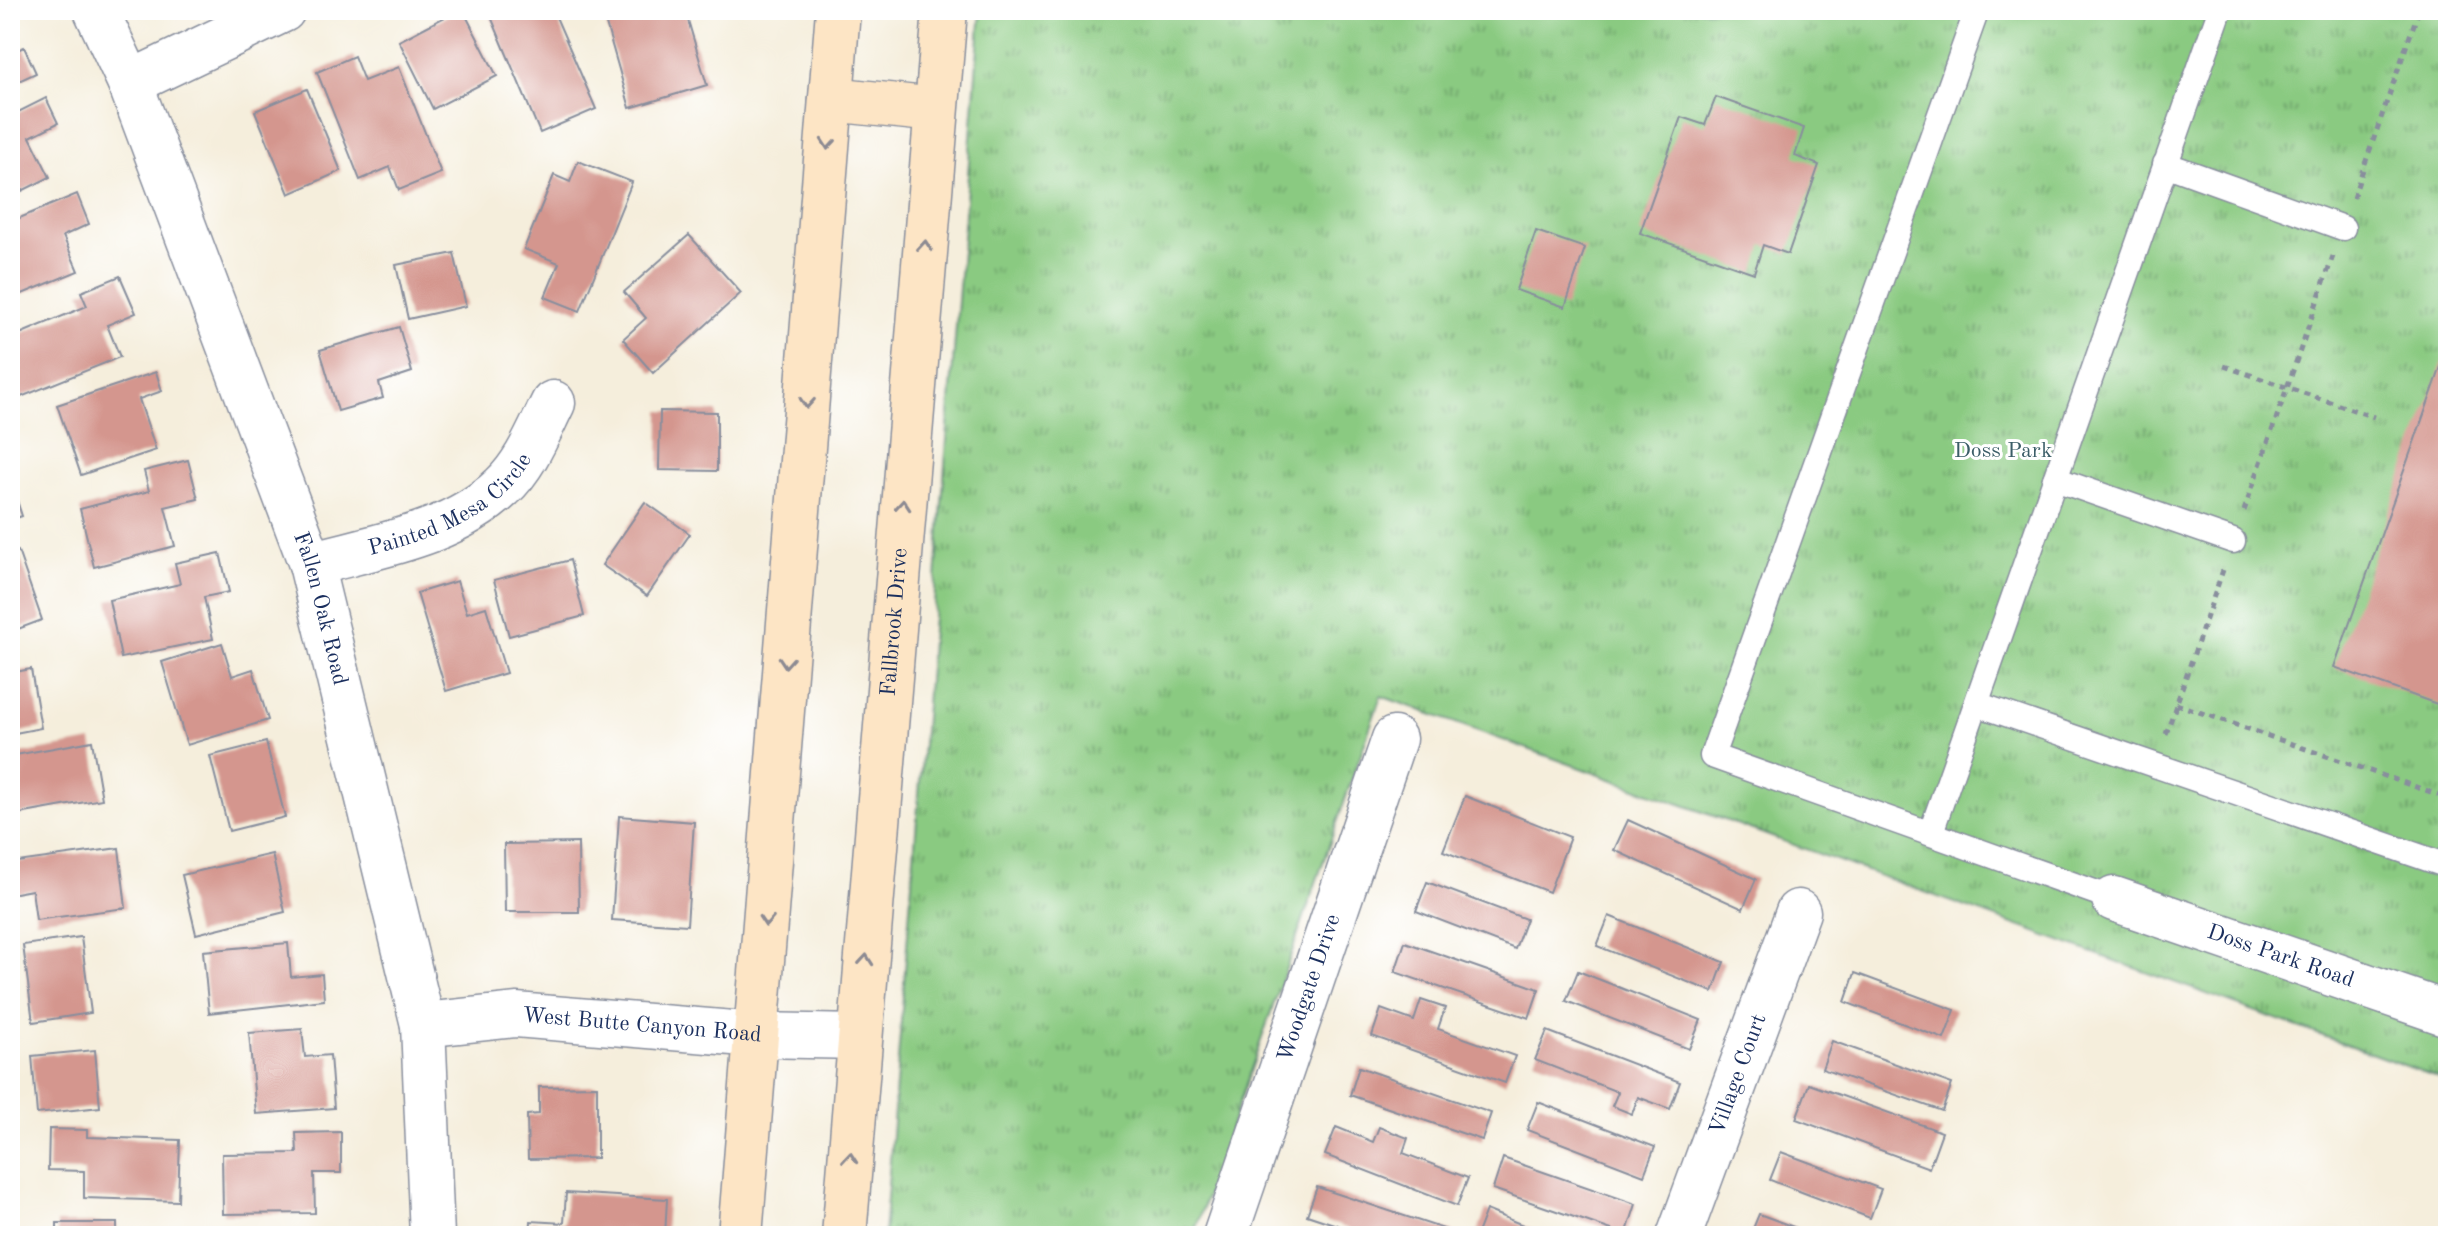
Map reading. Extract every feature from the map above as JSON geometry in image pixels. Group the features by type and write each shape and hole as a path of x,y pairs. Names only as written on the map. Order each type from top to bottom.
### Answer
{"main road":[{"path":"740,1236 838,10"},
{"name":"Fallbrook Drive","path":"844,1236 945,10"},
{"path":"831,99 936,110"}],"street":[{"name":"Fallen Oak Road","path":"96,10 130,83 311,564 423,1025 432,1236"},
{"path":"130,83 283,10"},
{"name":"Painted Mesa Circle","path":"311,564 417,534 467,515 504,485 529,450 553,403"},
{"name":"Woodgate Drive","path":"1225,1236 1394,739"},
{"name":"Doss Park Road","path":"2114,899 2448,1014"},
{"name":"Village Court","path":"1679,1236 1798,912"},
{"name":"West Butte Canyon Road","path":"423,1025 516,1015 757,1035 860,1037"}],"lane":[{"path":"1977,10 1712,756 2114,899"},
{"path":"1931,832 2220,10"},
{"path":"2165,164 2343,228"},
{"path":"2055,479 2233,541"},
{"path":"1977,704 2448,866"}],"path":[{"path":"2154,765 2419,10"},
{"path":"2224,366 2374,417"},
{"path":"2176,704 2448,798"}],"green space":[{"name":"Doss Park","path":"981,10 2448,10 2448,1081 1381,696 1193,1236 884,1236"}],"building":[{"path":"463,10 497,76 433,109 399,41"},
{"path":"553,10 596,109 540,133 489,12"},
{"path":"602,10 685,10 707,85 630,108"},
{"path":"24,47 36,73 10,85 10,53"},
{"path":"354,56 364,81 399,67 441,173 399,190 390,167 360,180 317,72"},
{"path":"307,89 341,171 289,194 255,111"},
{"path":"1716,97 1804,128 1795,156 1819,165 1788,254 1763,245 1754,273 1640,233 1681,117 1705,125"},
{"path":"46,98 58,123 30,137 50,177 10,197 10,116"},
{"path":"578,161 632,182 580,311 545,297 559,263 524,249 554,175 570,182"},
{"path":"77,194 89,224 63,236 78,271 10,299 10,222"},
{"path":"1536,231 1585,248 1565,307 1516,290"},
{"path":"689,235 741,293 653,373 623,339 646,318 624,292"},
{"path":"454,253 466,306 408,319 396,265"},
{"path":"120,276 136,313 107,325 120,357 16,399 10,384 10,338 87,306 81,292"},
{"path":"399,327 412,372 379,383 383,398 338,411 320,350"},
{"path":"2448,347 2448,708 2334,667"},
{"path":"156,372 162,391 139,399 156,450 81,475 57,405"},
{"path":"660,411 717,412 717,471 659,470"},
{"path":"188,460 198,499 165,507 175,546 94,567 80,509 149,491 144,471"},
{"path":"10,479 22,516 10,520"},
{"path":"645,502 690,534 647,596 602,565"},
{"path":"18,551 42,620 10,632 10,553"},
{"path":"220,553 229,592 204,597 213,639 121,658 109,600 180,584 175,563"},
{"path":"570,560 584,616 509,636 494,580"},
{"path":"457,581 467,613 486,607 506,673 446,691 417,593"},
{"path":"222,643 232,676 253,669 268,720 187,745 162,662"},
{"path":"31,669 41,728 10,734 10,673"},
{"path":"92,741 102,799 19,814 10,756"},
{"path":"266,742 285,817 229,831 210,756"},
{"path":"1465,796 1570,837 1549,892 1443,851"},
{"path":"619,816 694,822 687,925 612,920"},
{"path":"1628,820 1756,879 1743,909 1614,850"},
{"path":"578,843 579,912 505,912 504,844"},
{"path":"119,848 126,908 36,920 32,890 10,894 10,863"},
{"path":"272,854 285,912 196,934 182,875"},
{"path":"1427,882 1526,919 1515,949 1416,911"},
{"path":"1609,916 1724,962 1713,992 1597,946"},
{"path":"81,937 91,1013 33,1022 23,945"},
{"path":"1405,942 1539,989 1529,1018 1395,972"},
{"path":"288,943 291,977 322,974 324,1000 209,1013 203,951"},
{"path":"1578,971 1701,1020 1689,1049 1566,1001"},
{"path":"1855,973 1955,1010 1944,1039 1845,1002"},
{"path":"1421,1000 1445,1008 1438,1029 1515,1056 1505,1083 1372,1036 1381,1009 1414,1021"},
{"path":"302,1029 305,1057 330,1055 334,1108 256,1114 249,1033"},
{"path":"1547,1031 1680,1082 1670,1109 1638,1097 1632,1114 1612,1106 1618,1092 1535,1060"},
{"path":"1832,1041 1952,1084 1942,1111 1822,1069"},
{"path":"95,1050 100,1107 37,1114 32,1056"},
{"path":"1359,1067 1491,1113 1482,1140 1350,1095"},
{"path":"1809,1084 1942,1132 1929,1168 1796,1119"},
{"path":"597,1086 597,1158 528,1159 527,1115 539,1114 539,1087"},
{"path":"1538,1102 1655,1147 1644,1175 1527,1130"},
{"path":"1336,1127 1373,1142 1379,1127 1408,1138 1403,1153 1468,1178 1457,1206 1325,1155"},
{"path":"49,1129 87,1130 87,1137 180,1140 178,1201 84,1198 84,1171 48,1170"},
{"path":"341,1132 341,1173 314,1173 315,1213 223,1214 222,1154 297,1153 296,1133"},
{"path":"1781,1152 1881,1189 1870,1218 1770,1180"},
{"path":"1503,1158 1636,1204 1626,1235 1493,1189"},
{"path":"1317,1187 1453,1232 1451,1236 1370,1236 1307,1215"},
{"path":"566,1193 667,1199 665,1236 530,1236 531,1221 564,1223"},
{"path":"1486,1210 1550,1236 1476,1236"},
{"path":"1759,1214 1818,1236 1750,1236"},
{"path":"57,1223 117,1223 117,1236 57,1236"}]}
